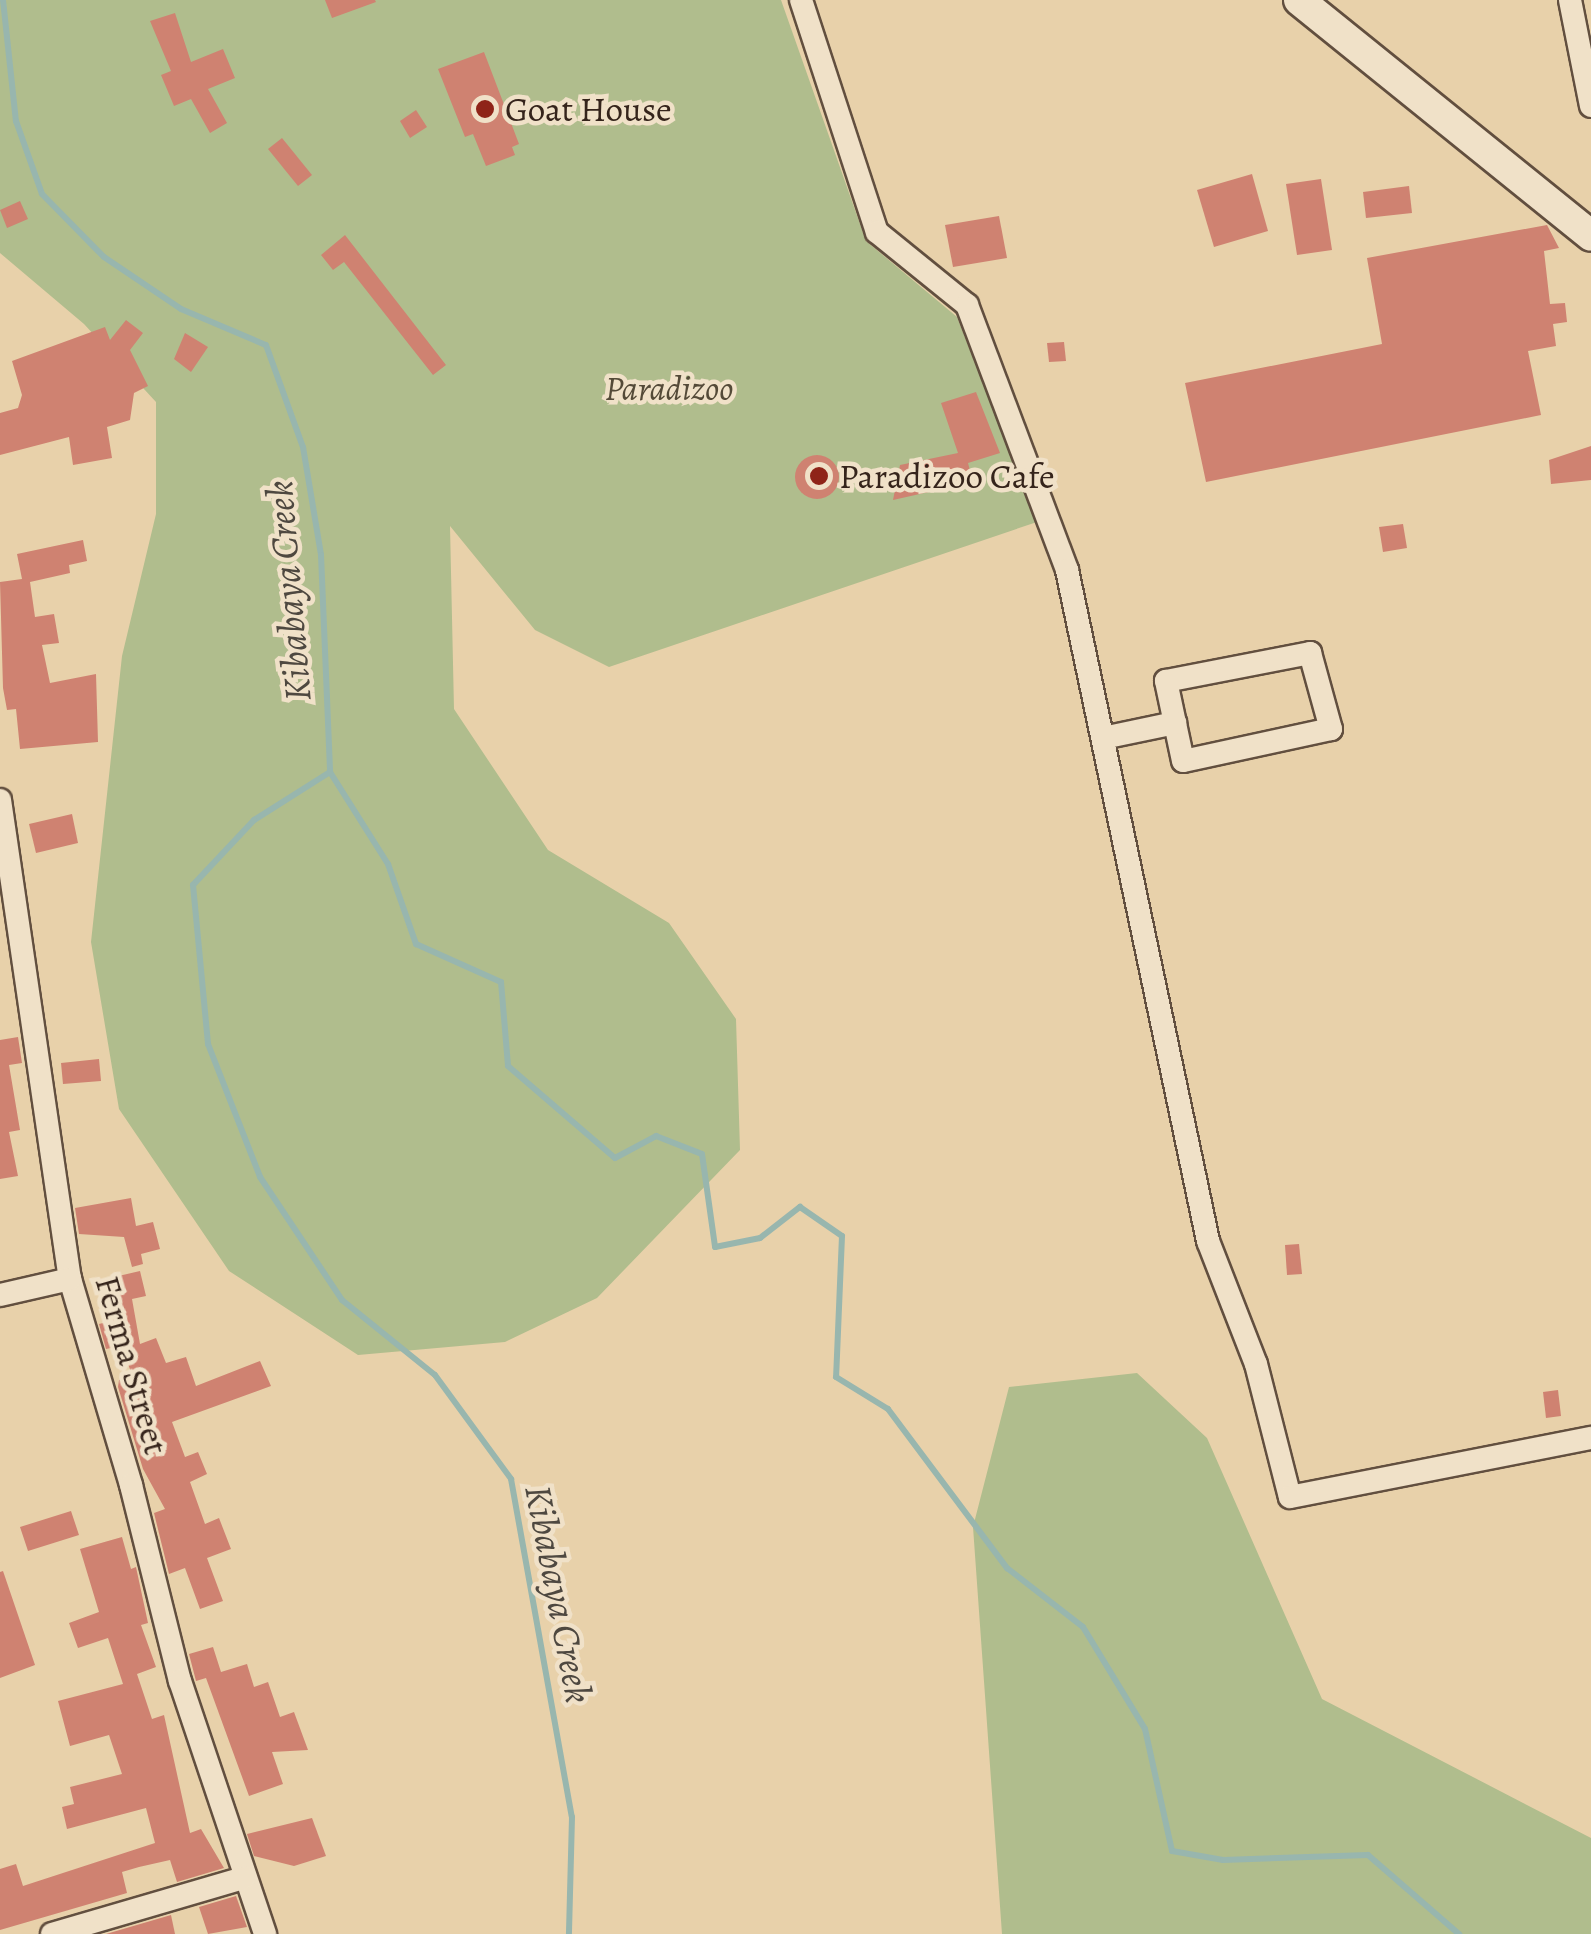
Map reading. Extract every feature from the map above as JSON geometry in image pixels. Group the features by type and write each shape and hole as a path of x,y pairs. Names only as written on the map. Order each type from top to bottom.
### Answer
{"main road":[{"path":"1299,0 1591,236"}],"street":[{"path":"801,0 877,232 967,305 1067,570 1208,1241 1256,1364 1290,1496 1591,1438"},
{"path":"1570,0 1591,106"},
{"path":"1310,653 1331,729 1183,760 1175,723 1166,681 1310,653"},
{"path":"1103,738 1175,723"},
{"name":"Ferma Street","path":"0,800 70,1279 131,1485 180,1681 264,1934"},
{"path":"0,1295 70,1279"},
{"path":"52,1934 244,1878"}],"green space":[{"name":"Paradizoo","path":"0,0 781,0 866,241 957,317 1037,522 609,667 535,630 450,526 454,709 548,850 669,923 736,1019 740,1150 597,1298 505,1342 358,1355 229,1271 119,1109 91,942 122,656 156,514 156,402 84,324 0,253"},
{"path":"1137,1373 1207,1438 1322,1699 1591,1838 1591,1934 1002,1934 973,1527 1009,1387"}],"building":[{"path":"325,0 375,0 376,2 332,18"},
{"path":"175,13 191,62 223,49 235,78 208,89 227,123 210,133 191,99 174,106 161,75 171,71 150,21"},
{"name":"Goat House","path":"484,52 519,144 512,147 515,155 486,166 473,134 465,137 438,69"},
{"path":"416,110 427,127 410,138 400,121"},
{"path":"282,138 312,175 298,186 268,149"},
{"path":"1252,174 1268,231 1214,247 1197,190"},
{"path":"1321,179 1332,250 1297,255 1286,184"},
{"path":"1409,186 1412,213 1366,218 1363,192"},
{"path":"20,201 28,219 7,228 0,210"},
{"path":"999,216 1007,258 953,267 945,225"},
{"path":"1547,225 1559,248 1544,251 1550,304 1565,303 1567,322 1553,324 1556,346 1528,351 1541,415 1206,482 1185,383 1382,344 1367,258"},
{"path":"345,235 446,365 433,375 344,262 333,270 321,255"},
{"path":"126,320 143,333 130,350 148,386 134,393 130,420 107,427 112,458 73,465 69,437 0,455 0,413 18,408 22,395 12,361 105,327 110,340"},
{"path":"185,333 208,347 191,372 174,359"},
{"path":"1064,342 1066,361 1049,362 1047,343"},
{"path":"976,392 1000,453 968,463 973,482 893,500 900,465 958,453 941,403"},
{"path":"1591,446 1591,480 1551,484 1549,460"},
{"path":"817,455 832,462 839,477 832,492 817,499 802,492 795,477 802,462"},
{"path":"1403,524 1407,548 1383,552 1379,527"},
{"path":"83,540 87,561 69,565 70,573 30,582 35,617 54,614 59,643 42,645 50,683 96,674 98,742 20,749 16,709 7,710 3,688 0,582 22,579 17,554"},
{"path":"72,814 78,843 36,853 29,824"},
{"path":"18,1037 22,1063 9,1065 20,1130 9,1132 18,1176 0,1179 0,1040"},
{"path":"99,1059 101,1081 63,1084 61,1063"},
{"path":"131,1198 136,1226 153,1222 160,1249 141,1254 143,1264 132,1267 124,1237 79,1234 75,1208"},
{"path":"1299,1244 1302,1274 1287,1275 1285,1245"},
{"path":"140,1271 146,1296 132,1299 140,1344 156,1338 166,1363 186,1357 196,1386 260,1361 271,1386 172,1422 185,1457 198,1452 207,1474 190,1482 205,1524 219,1518 231,1549 207,1558 223,1601 200,1609 185,1568 169,1574 154,1513 165,1509 143,1469 118,1387 119,1380 133,1377 121,1346 106,1349 99,1324 107,1322 97,1281"},
{"path":"1558,1390 1561,1416 1546,1418 1543,1392"},
{"path":"71,1511 79,1535 28,1551 20,1527"},
{"path":"122,1537 131,1569 136,1567 148,1623 141,1625 156,1667 137,1674 152,1719 164,1715 190,1833 201,1829 224,1868 177,1882 170,1860 139,1867 122,1872 127,1893 0,1930 0,1869 16,1864 23,1886 155,1843 146,1808 67,1829 62,1807 74,1804 70,1787 122,1774 109,1735 70,1746 58,1701 123,1684 108,1638 78,1648 69,1623 99,1612 80,1549"},
{"path":"3,1571 35,1665 0,1678 0,1572"},
{"path":"213,1647 221,1672 247,1664 254,1687 268,1682 280,1717 294,1712 308,1750 272,1752 283,1784 249,1796 206,1678 196,1681 189,1654"},
{"path":"312,1818 326,1856 294,1866 254,1856 247,1834"},
{"path":"236,1896 247,1927 208,1934 199,1907"},
{"path":"171,1915 175,1934 106,1934"}],"waterway":[{"name":"Kibabaya Creek","path":"3,0 16,121 42,194 104,257 181,309 266,345 303,447 321,555 330,772 388,864 416,944 501,982 508,1066 615,1158 656,1136 702,1154 715,1247 760,1238 800,1207 842,1236 836,1377 888,1409 1007,1568 1083,1627 1145,1729 1172,1851 1223,1860 1368,1855 1459,1934"},
{"name":"Kibabaya Creek","path":"330,772 254,820 193,885 208,1044 260,1177 342,1300 435,1375 511,1479 572,1817 569,1934"}],"place":[{"name":"Goat House","path":"485,109"},
{"name":"Paradizoo Cafe","path":"819,476"}]}
